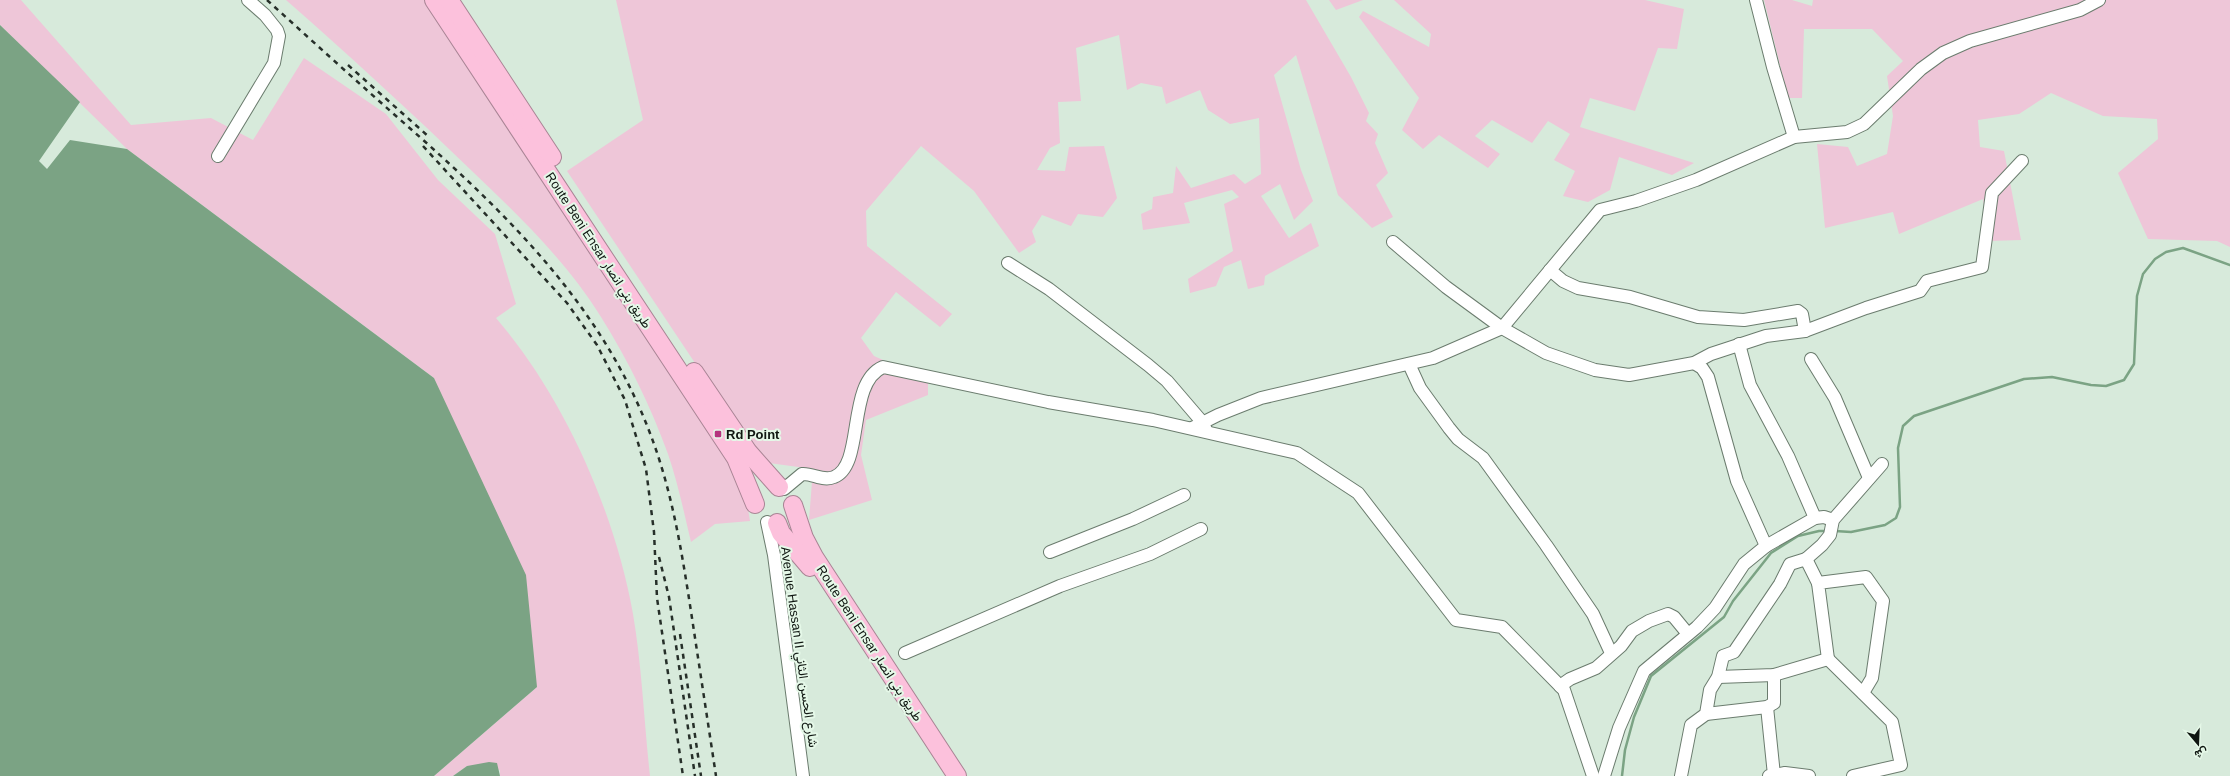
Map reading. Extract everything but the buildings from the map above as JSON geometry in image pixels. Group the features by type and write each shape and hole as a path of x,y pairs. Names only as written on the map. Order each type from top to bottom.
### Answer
{"highway":[{"name":"Route Beni Ensar طريق بني انصار","path":"434,0 736,458 755,504"},
{"name":"Route Beni Ensar طريق بني انصار","path":"449,0 748,452 781,488"},
{"path":"769,487 781,488 789,494 793,505 790,515 783,521 772,523 758,515 755,504 761,491 769,487"},
{"name":"Route Beni Ensar طريق بني انصار","path":"793,505 804,538 814,557 957,776"},
{"name":"Route Beni Ensar طريق بني انصار","path":"772,523 808,564 947,776"}],"street":[{"path":"218,156 274,63 277,51 277,30 265,15 248,0"},
{"path":"1756,0 1773,67 1794,136"},
{"path":"1205,428 1261,398 1433,358 1502,328 1600,210 1636,201 1696,180 1794,136 1847,132 1864,124 1921,69 1943,53 1970,41 2080,10 2099,0"},
{"path":"1394,242 1446,288 1502,328 1546,353 1595,370 1629,376 1694,362 1711,354 1766,336 1805,331 1866,308 1920,291 1927,281 1982,267 1992,193 2022,161"},
{"path":"1008,264 1049,289 1148,365 1167,381 1205,428"},
{"path":"1550,270 1563,281 1578,288 1630,297 1698,318 1744,320 1798,311 1802,314 1805,331"},
{"path":"1739,344 1750,385 1788,456 1815,518"},
{"path":"1811,359 1835,398 1869,478"},
{"path":"1694,362 1702,368 1708,377 1737,481 1766,546"},
{"path":"1409,364 1420,388 1449,428 1458,438 1483,458 1546,545 1593,614 1611,653"},
{"path":"781,488 802,474 828,478 842,471 856,434 865,383 872,373 883,367 1048,402 1192,428 1205,428 1297,453 1358,493 1456,620 1502,627 1564,690 1593,776"},
{"path":"1706,714 1710,690 1718,677 1723,656 1734,652 1780,584 1790,564 1806,559 1822,546 1832,527 1869,478 1882,464"},
{"path":"1050,552 1132,520 1184,495"},
{"path":"1604,776 1619,728 1644,671 1688,634 1715,608 1744,564 1766,546 1815,518 1824,517 1832,527"},
{"name":"Avenue Hassan II شارع الحسن الثاني","path":"772,523 774,555 803,776"},
{"path":"905,653 1060,586 1150,554 1201,529"},
{"path":"1806,559 1818,583 1828,659 1892,722 1901,765 1853,776"},
{"path":"1818,583 1866,577 1883,601 1872,678 1863,693"},
{"path":"1560,686 1570,679 1596,668 1611,653 1621,646 1632,631 1649,621 1668,614 1674,617 1688,634"},
{"path":"1718,677 1774,675 1828,659"},
{"path":"1681,776 1691,725 1706,714 1767,707 1774,703 1774,675"},
{"path":"1767,707 1772,775 1785,773 1809,776"}],"shaded area":[{"path":"0,0 21,0 131,125 211,118 253,140 304,58 386,114 438,180 495,234 516,304 496,318 521,349 544,383 564,419 600,496 614,536 625,575 636,634 650,776 500,776 500,770 467,766 453,776 434,776 537,687 434,378 127,149 0,25"},
{"path":"286,0 428,0 718,434 745,491 750,521 715,524 691,542 672,465 661,436 630,367 611,333 588,297 542,240 525,223 381,85"},
{"path":"616,0 1306,0 1351,77 1369,113 1366,121 1378,134 1375,143 1388,173 1376,185 1393,217 1372,228 1338,195 1296,55 1274,75 1301,170 1313,201 1294,220 1280,184 1261,196 1289,238 1311,223 1319,246 1265,276 1264,285 1248,289 1241,260 1224,267 1216,286 1190,293 1188,279 1233,251 1224,204 1239,197 1232,190 1184,203 1190,223 1143,230 1141,214 1152,209 1153,197 1173,193 1176,166 1191,188 1234,174 1245,184 1261,174 1259,118 1230,124 1208,110 1200,90 1166,104 1162,87 1141,83 1127,90 1119,35 1076,48 1081,101 1058,102 1060,143 1050,148 1037,170 1065,171 1069,147 1104,146 1117,198 1103,217 1078,214 1071,226 1042,215 1032,231 1036,242 1019,253 974,191 921,146 866,211 867,246 952,314 940,327 896,292 861,338 874,356 928,380 928,395 866,420 861,455 872,500 809,520 813,469 769,463 731,417 567,171 643,120"},
{"path":"1329,0 1363,0 1336,10"},
{"path":"1394,0 1645,0 1684,9 1677,49 1658,48 1635,111 1590,98 1580,127 1694,163 1672,175 1619,157 1610,190 1588,202 1563,196 1575,171 1554,160 1570,134 1548,121 1532,143 1492,120 1475,136 1500,154 1488,168 1439,135 1423,149 1402,130 1419,98 1359,17 1363,11 1429,47 1431,34"},
{"path":"1764,0 1792,0 1812,6 1813,0 2230,0 2230,247 2217,241 2148,239 2118,173 2158,139 2157,119 2103,116 2051,93 2019,114 1978,120 1980,147 2004,151 2021,240 1989,241 1983,199 1899,234 1893,212 1825,228 1817,144 1848,147 1857,166 1887,154 1893,116 1887,76 1903,61 1872,29 1804,29 1802,98 1788,98"},
{"path":"0,25 80,102 39,161 47,169 70,140 127,149 434,378 526,575 537,687 434,776 0,776"},
{"path":"489,762 497,763 500,776 453,776 467,766"}],"waterway":[{"path":"1835,531 1851,532 1885,525 1896,518 1900,507 1898,448 1903,426 1914,416 2024,379 2052,377 2091,385 2106,386 2124,380 2134,364 2137,296 2143,274 2155,259 2166,252 2183,248 2230,265"},
{"path":"1622,776 1625,750 1634,717 1651,676 1724,617 1733,601 1771,553 1798,536 1819,531 1828,531"}],"railway":[{"path":"267,0 438,153 517,230 553,271 586,314 615,360 640,409 660,462 671,501 686,579 716,776"},
{"path":"348,65 428,136"},
{"path":"423,146 567,303 597,345 625,400 646,469 654,532 657,598 683,776"},
{"path":"659,557 669,597 695,776"},
{"path":"680,634 701,776"}],"place":[{"name":"Rd Point","path":"718,434"}]}
